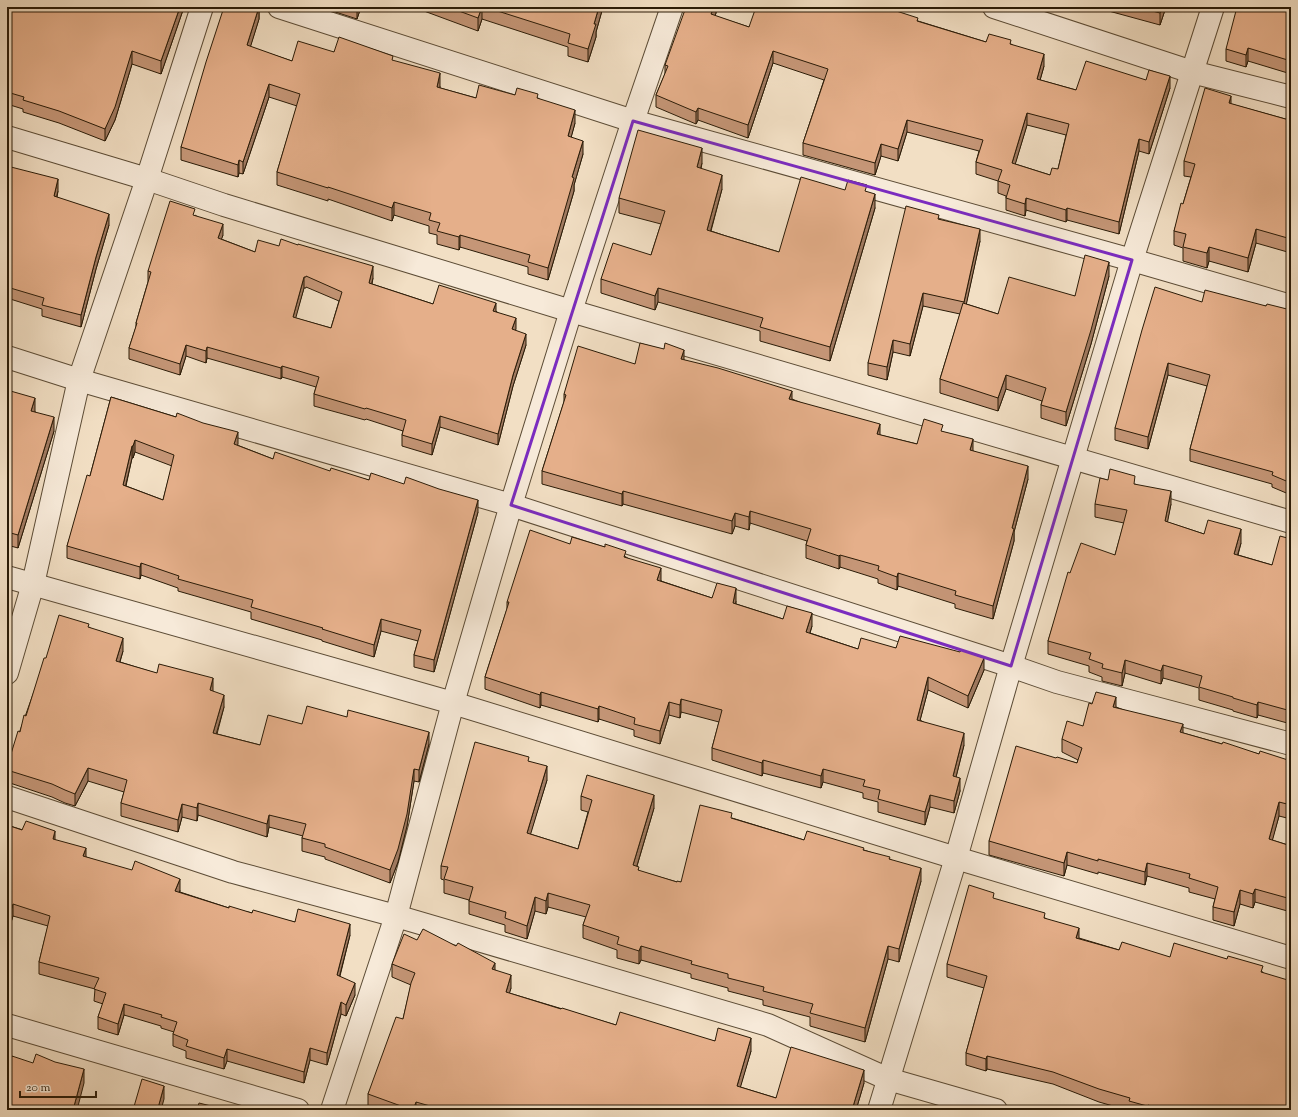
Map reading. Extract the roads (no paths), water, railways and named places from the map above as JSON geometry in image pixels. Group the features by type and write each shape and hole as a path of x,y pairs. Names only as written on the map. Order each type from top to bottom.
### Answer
{"street":[{"path":"7,673 33,584 79,380 147,179 202,7"},
{"path":"279,7 633,121 1132,260 1291,306"},
{"path":"332,1110 396,916 453,703 511,505 571,311 672,7"},
{"path":"994,7 1192,72 1291,97"},
{"path":"879,1110 956,858 1072,457 1132,260 1213,7"},
{"path":"7,137 571,311 1291,522"},
{"path":"7,357 79,380 511,505 1057,682 1291,744"},
{"path":"7,577 453,703 956,858 1291,958"},
{"path":"7,797 233,872 396,916 768,1025 888,1079 996,1110"},
{"path":"7,1025 298,1110"}]}
